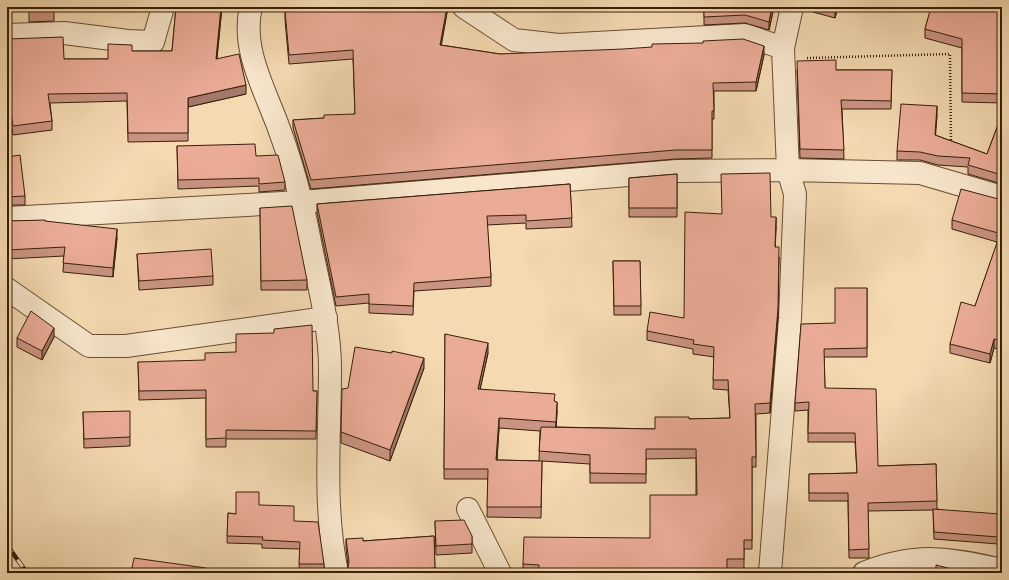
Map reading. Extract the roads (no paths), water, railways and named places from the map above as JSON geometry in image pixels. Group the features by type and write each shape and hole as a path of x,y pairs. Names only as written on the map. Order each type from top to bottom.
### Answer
{"street":[{"path":"7,35 64,33 128,41 153,42 163,7"},
{"path":"252,7 249,18 249,43 261,82 278,126 302,202 326,318 330,366 327,494 332,548 337,573"},
{"path":"464,7 514,40 559,45 745,35 783,48"},
{"path":"770,573 790,318 795,194 788,170 783,48 792,7"},
{"path":"7,218 302,202 677,171 788,170 920,173 1002,197"},
{"path":"7,288 89,346 126,346 326,318"},
{"path":"468,509 500,573"},
{"path":"865,573 885,565 924,558 958,560 1002,570"}],"railway":[{"path":"7,545 27,573"},
{"path":"7,568 10,573"}]}
